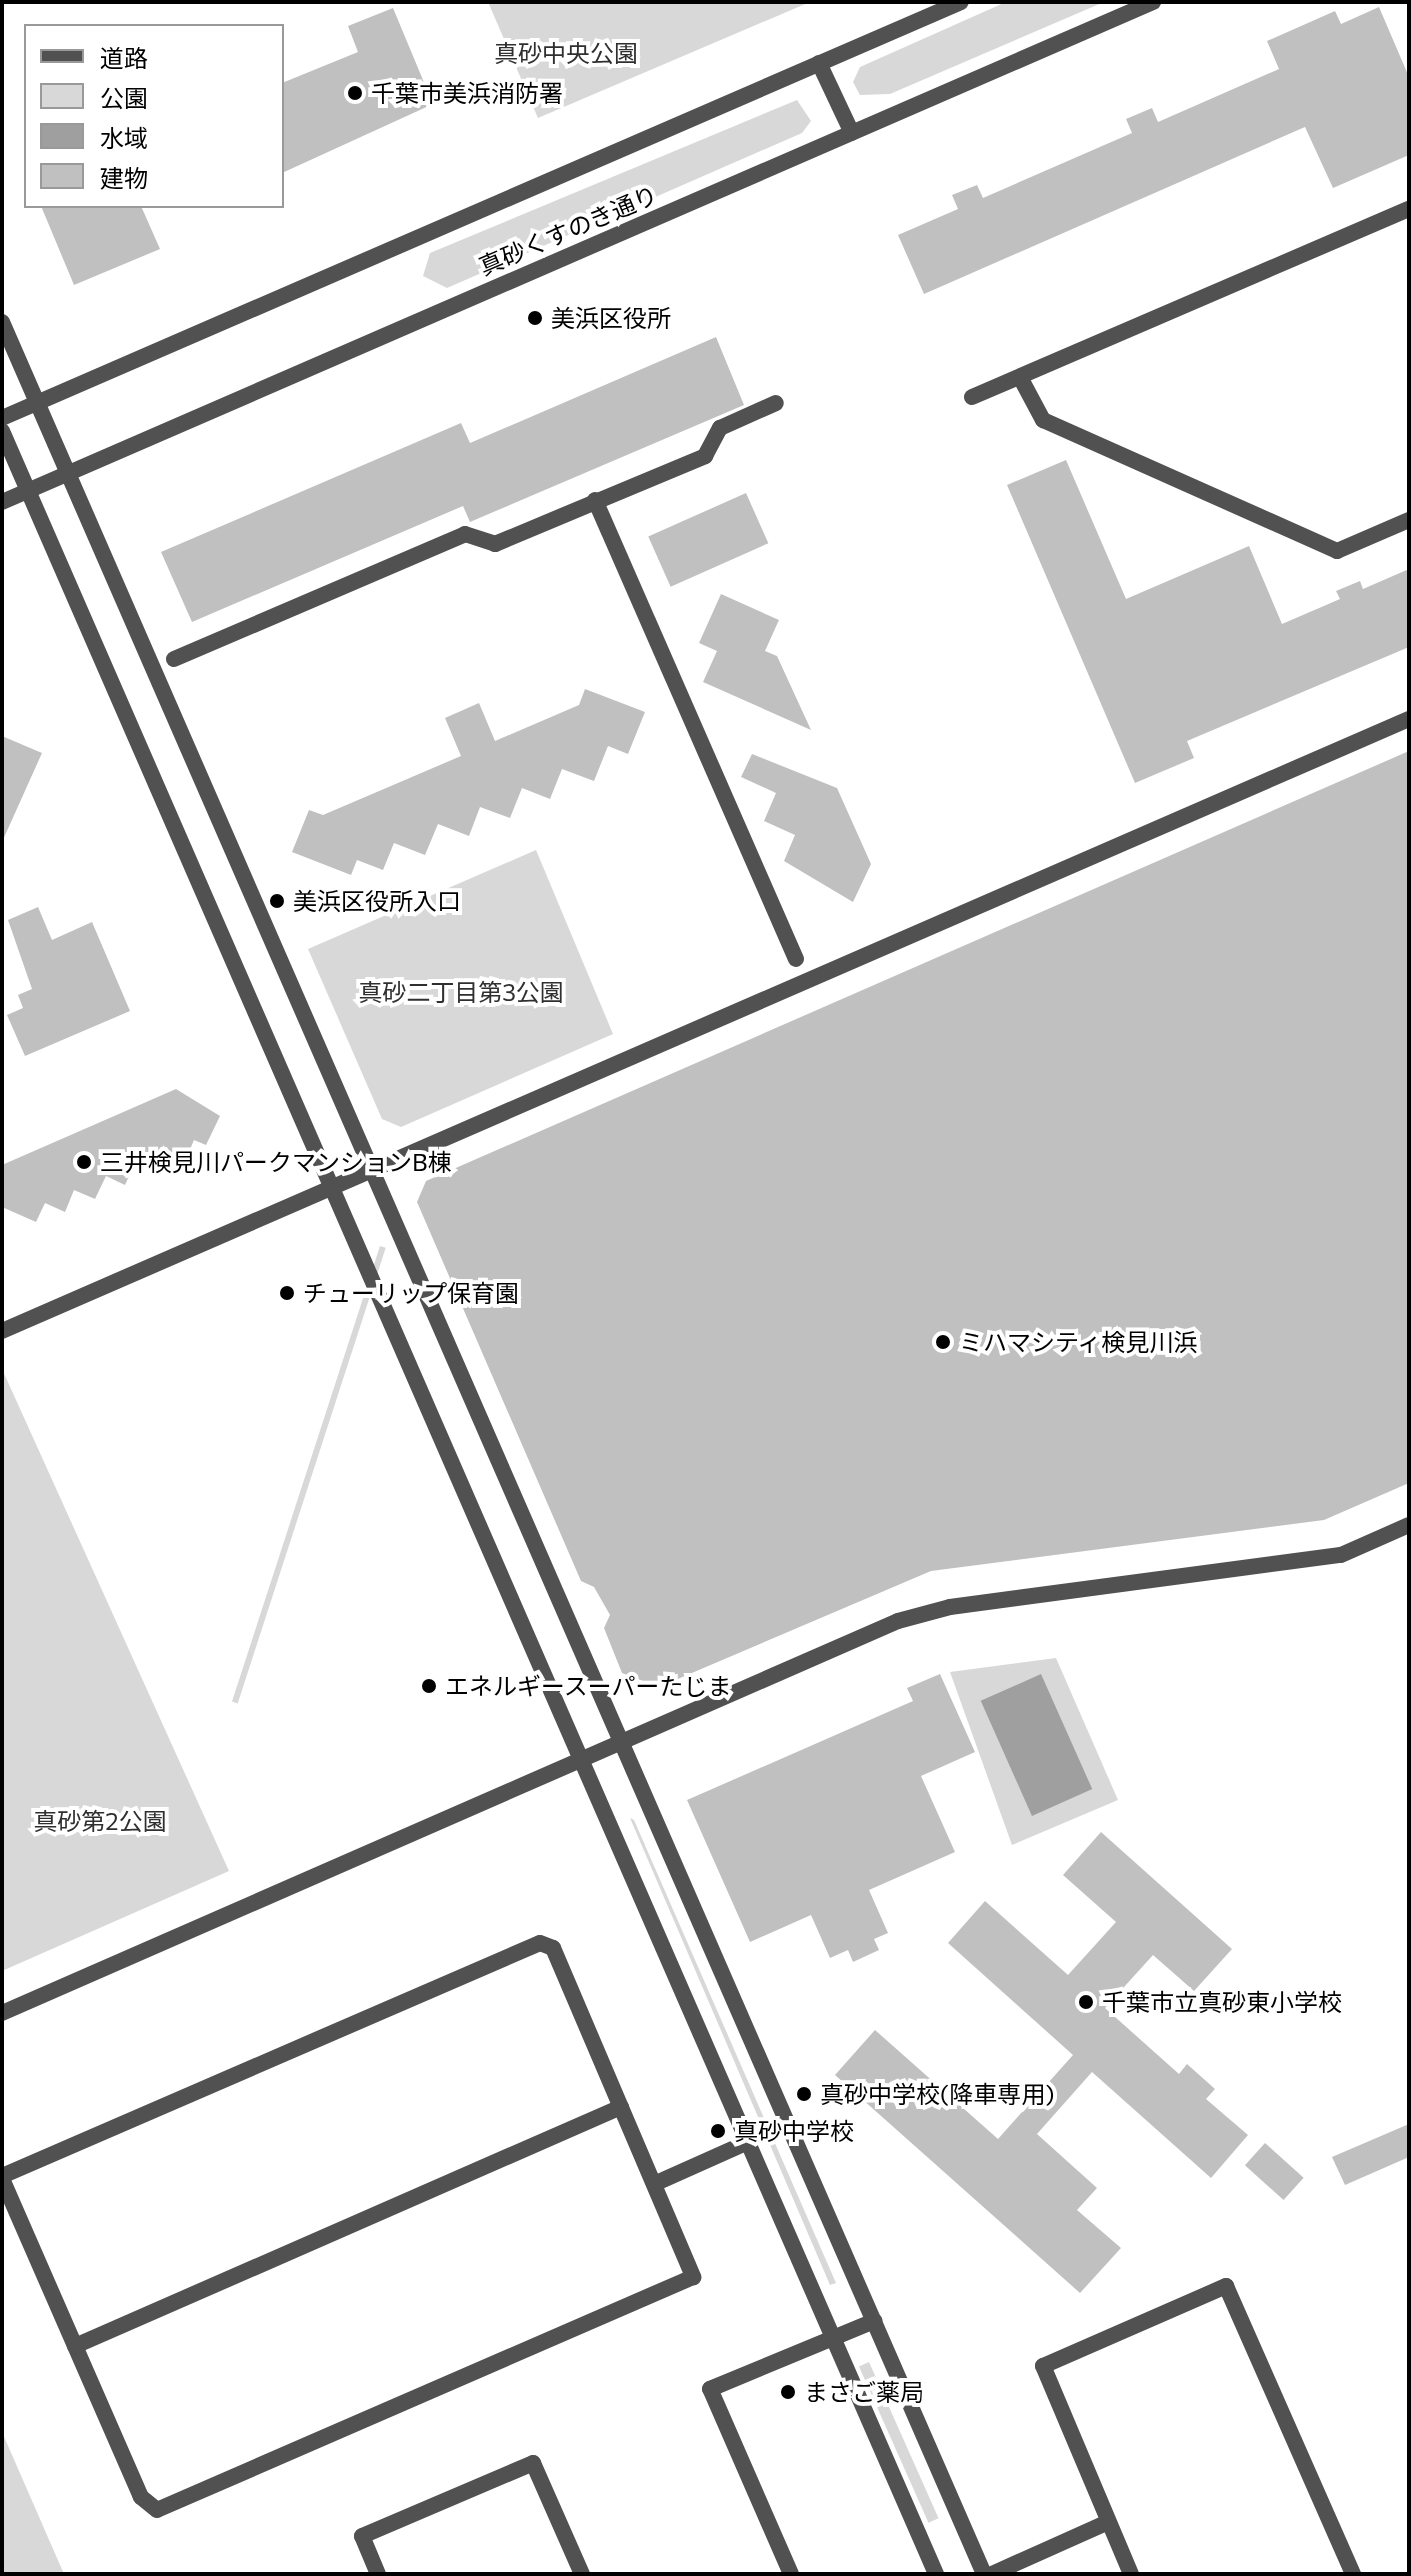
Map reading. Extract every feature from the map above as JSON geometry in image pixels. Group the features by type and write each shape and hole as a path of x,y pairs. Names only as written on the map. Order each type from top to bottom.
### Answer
{"street":[{"path":"2,418 961,2"},
{"name":"真砂くすのき通り","path":"2,502 1153,2"},
{"path":"819,63 852,133"},
{"path":"972,397 1409,209"},
{"path":"2,322 984,2574"},
{"path":"1020,377 1043,420 1337,551 1409,520"},
{"path":"174,659 465,534 495,544 705,456 720,428 776,403"},
{"path":"2,431 936,2574"},
{"path":"595,500 796,959"},
{"path":"2,1331 1409,719"},
{"path":"2,2013 911,1617 1341,1555 1409,1525"},
{"path":"540,1943 553,1948 621,2107 693,2277 167,2508 141,2497 2,2177 540,1943"},
{"path":"75,2346 621,2107"},
{"path":"654,2184 748,2142"},
{"path":"1131,2574 1043,2366 1226,2286 1353,2574"},
{"path":"791,2574 710,2389 874,2321"},
{"path":"378,2574 362,2536 533,2463 582,2574"},
{"path":"992,2574 1108,2522"}],"green space":[{"name":"真砂中央公園","path":"488,2 810,2 538,118"},
{"path":"1006,2 1104,2 890,94 860,95 853,82 860,67"},
{"path":"797,100 811,121 802,133 447,288 423,276 430,253"},
{"name":"真砂二丁目第3公園","path":"536,850 613,1034 401,1127 382,1119 308,949"},
{"path":"380,1246 386,1248 238,1703 232,1702"},
{"name":"真砂第2公園","path":"2,1369 229,1871 2,1971"},
{"path":"1056,1658 1118,1800 1012,1845 950,1672"},
{"path":"630,1818 634,1820 836,2283 830,2285"},
{"path":"869,2362 939,2518 929,2523 859,2366"},
{"path":"2,2432 64,2574 2,2574"}],"water":[{"path":"1041,1674 1092,1789 1032,1816 981,1701"}],"building":[{"path":"1379,7 1409,77 1409,155 1333,188 1305,127 924,294 898,235 958,209 952,195 977,185 983,198 1132,133 1126,119 1152,108 1158,122 1279,69 1267,41 1335,11 1341,24"},
{"name":"千葉市美浜消防署","path":"393,8 433,104 284,172 284,82 358,52 348,26"},
{"path":"42,208 142,208 160,249 74,285"},
{"path":"716,337 744,405 470,522 463,506 192,622 161,552 461,423 470,443"},
{"path":"1066,460 1126,599 1249,546 1282,624 1340,599 1336,591 1360,581 1363,589 1409,569 1409,647 1187,741 1194,758 1135,783 1007,485"},
{"path":"746,493 768,543 671,587 648,537"},
{"path":"721,594 779,620 765,651 777,656 811,730 703,682 717,651 699,643"},
{"path":"585,689 645,712 628,754 608,746 594,781 562,769 550,799 522,788 510,818 480,807 469,836 438,824 425,855 394,843 383,870 357,860 351,875 292,852 309,810 323,815 461,756 445,718 479,703 495,741 579,705"},
{"path":"2,736 42,753 2,842"},
{"name":"ミハマシティ検見川浜","path":"1409,751 1409,1483 1324,1520 931,1571 659,1687 622,1673 604,1628 610,1615 594,1587 581,1581 417,1202 426,1181"},
{"path":"752,754 837,788 871,864 853,902 784,861 795,835 764,821 776,793 741,777"},
{"path":"38,907 52,940 92,922 130,1011 25,1056 7,1015 23,1008 18,995 32,989 8,920"},
{"name":"三井検見川パークマンションB棟","path":"176,1089 220,1116 206,1145 194,1140 186,1159 165,1149 155,1172 135,1163 125,1185 106,1176 95,1199 74,1190 65,1212 45,1203 36,1222 2,1207 2,1165"},
{"path":"940,1674 975,1752 921,1776 955,1852 869,1890 888,1933 874,1939 879,1950 853,1962 848,1950 830,1958 811,1915 750,1942 687,1800 913,1701 907,1688"},
{"path":"1101,1832 1232,1949 1194,1991 1153,1955 1105,2008 1179,2074 1187,2064 1215,2089 1206,2099 1248,2135 1211,2178 1092,2072 1037,2134 1097,2188 1077,2210 1121,2248 1080,2293 835,2075 875,2030 998,2139 1073,2055 948,1943 985,1901 1068,1975 1116,1922 1063,1875"},
{"path":"1409,2124 1409,2157 1345,2185 1332,2157"},
{"path":"1265,2143 1304,2178 1284,2200 1245,2165"}],"place":[{"name":"千葉市美浜消防署","path":"355,93"},
{"name":"美浜区役所","path":"535,318"},
{"name":"美浜区役所入口","path":"277,901"},
{"name":"三井検見川パークマンションB棟","path":"84,1162"},
{"name":"チューリップ保育園","path":"287,1293"},
{"name":"ミハマシティ検見川浜","path":"943,1342"},
{"name":"エネルギースーパーたじま","path":"429,1686"},
{"name":"千葉市立真砂東小学校","path":"1086,2002"},
{"name":"真砂中学校(降車専用)","path":"804,2094"},
{"name":"真砂中学校","path":"718,2131"},
{"name":"まさご薬局","path":"788,2392"}]}
